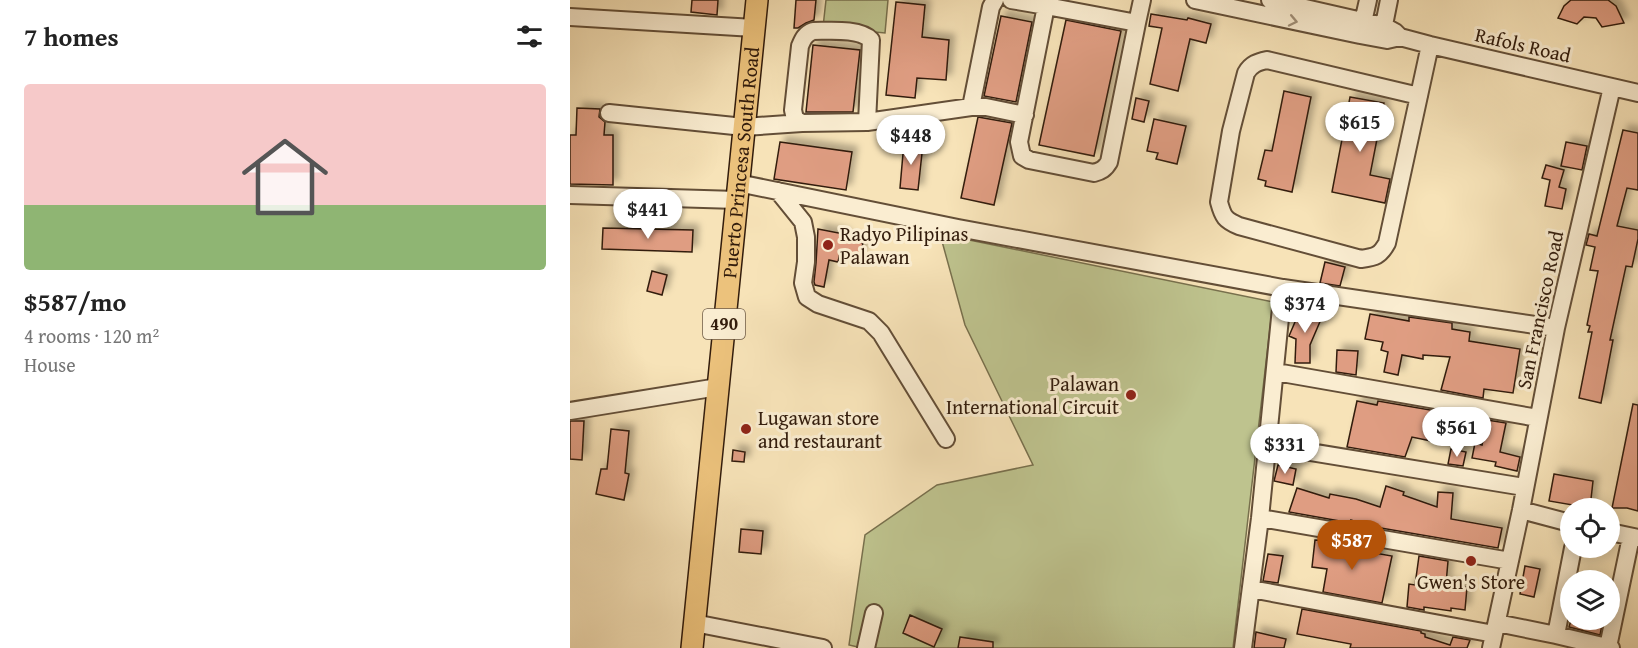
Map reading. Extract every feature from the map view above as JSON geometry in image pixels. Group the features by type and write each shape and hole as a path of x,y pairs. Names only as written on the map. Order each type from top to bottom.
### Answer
{"main road":[{"name":"Puerto Princesa South Road","path":"692,648 757,0"}],"street":[{"path":"971,107 991,7 995,0"},
{"path":"1011,0 1137,23"},
{"path":"1046,6 1019,142 1022,156 1029,160 1094,173 1101,171 1109,162 1142,0"},
{"name":"Rafols Road","path":"1195,0 1382,32 1395,32 1400,37 1430,45 1638,93"},
{"name":"Rafols Road","path":"1270,0 1362,28"},
{"path":"1362,28 1368,0"},
{"path":"1382,32 1389,0"},
{"path":"570,17 754,28"},
{"path":"802,123 797,122 793,115 800,46 804,37 813,31 859,33 871,40 867,122"},
{"path":"1419,96 1267,60 1250,67 1246,73 1231,131 1219,202 1222,213 1227,220 1239,226 1360,259 1371,258 1382,252 1387,243 1419,96 1430,45"},
{"name":"San Francisco Road","path":"1494,635 1556,328 1612,87"},
{"path":"609,113 744,127 867,122 971,107 986,107 1025,115"},
{"path":"570,195 778,191 958,228 1283,288 1556,328"},
{"path":"778,191 803,222 806,237 803,283 807,297 818,304 869,321 880,333 946,439"},
{"path":"1243,648 1260,518 1283,288"},
{"path":"1276,372 1538,418"},
{"path":"570,411 718,387"},
{"path":"1267,445 1524,487"},
{"path":"1521,510 1560,520"},
{"path":"1260,518 1510,561"},
{"path":"1251,590 1494,635 1556,635 1610,648 1635,538 1620,534"},
{"path":"1556,635 1571,558"},
{"path":"866,648 874,614"},
{"path":"694,623 823,648"}],"green space":[{"path":"826,0 888,0 885,33 823,27"},
{"name":"Palawan International Circuit","path":"940,234 1273,302 1233,648 862,648 849,645 865,535 937,485 1033,465 965,325"}],"building":[{"path":"692,0 718,0 717,15 691,12"},
{"path":"796,0 816,0 814,20 794,28"},
{"path":"1571,0 1608,0 1616,6 1624,23 1602,27 1596,18 1584,17 1577,24 1558,18 1564,6"},
{"path":"896,2 925,5 922,37 949,40 946,80 917,78 915,98 886,95"},
{"path":"1151,14 1187,20 1188,18 1211,24 1206,43 1190,39 1178,91 1150,84 1162,28 1149,26"},
{"path":"1001,16 1032,22 1016,102 984,96"},
{"path":"1066,20 1121,31 1094,156 1039,145"},
{"path":"813,45 860,50 853,112 806,112"},
{"path":"1284,91 1311,97 1292,192 1265,186 1266,181 1258,179 1265,150 1272,151"},
{"path":"1350,97 1384,103 1370,175 1390,179 1385,203 1332,192"},
{"path":"1136,98 1149,101 1144,122 1132,119"},
{"path":"577,108 600,109 599,117 605,122 604,135 613,135 613,185 570,184 570,135 576,135"},
{"path":"978,117 1012,123 994,205 961,198"},
{"path":"1154,119 1186,126 1177,164 1156,159 1158,153 1147,151"},
{"path":"1623,130 1638,133 1638,190 1627,188 1617,226 1638,230 1638,239 1632,267 1626,266 1610,340 1613,340 1601,403 1579,398 1592,332 1588,332 1590,326 1587,325 1598,271 1590,270 1595,247 1586,245 1589,234 1597,236"},
{"path":"780,142 852,152 846,190 774,179"},
{"path":"904,142 923,144 918,190 900,188"},
{"path":"1566,142 1587,146 1582,170 1561,166"},
{"path":"1546,165 1564,170 1559,187 1566,189 1562,209 1545,206 1550,180 1542,178"},
{"path":"603,228 693,230 692,252 602,249"},
{"path":"818,229 844,234 843,238 863,243 860,257 840,253 838,262 829,260 824,287 815,285 814,282"},
{"path":"1325,262 1345,267 1340,286 1320,283"},
{"path":"652,271 667,275 662,295 647,291"},
{"path":"1301,308 1322,317 1310,345 1310,363 1295,363 1296,339 1289,336"},
{"path":"1370,314 1409,321 1409,317 1452,323 1452,329 1470,332 1469,341 1520,349 1513,393 1484,389 1483,398 1441,390 1450,357 1423,355 1423,359 1402,355 1398,375 1384,372 1388,352 1381,350 1383,342 1365,339"},
{"path":"1337,350 1358,351 1356,375 1336,372"},
{"path":"1357,401 1377,405 1378,401 1442,412 1436,442 1412,437 1405,457 1347,447"},
{"path":"1633,404 1638,405 1638,511 1620,508 1620,498 1614,498"},
{"path":"1487,420 1506,423 1500,452 1520,457 1517,471 1495,466 1496,462 1472,458 1475,443 1482,445"},
{"path":"570,421 584,421 582,460 570,459"},
{"path":"611,429 629,431 625,473 629,474 624,500 596,494 601,469 607,469"},
{"path":"1285,429 1301,432 1300,435 1317,436 1317,442 1279,436 1279,434 1284,434"},
{"path":"1451,449 1466,452 1463,466 1448,464"},
{"path":"733,450 745,452 744,462 732,461"},
{"path":"1278,465 1296,469 1293,485 1274,481"},
{"path":"1554,474 1593,481 1591,498 1560,498 1560,503 1549,501"},
{"path":"1386,486 1404,492 1403,495 1437,507 1438,492 1453,493 1451,519 1502,528 1498,548 1369,526 1351,520 1351,523 1289,512 1297,488 1329,498 1330,494 1380,507"},
{"path":"741,529 763,531 761,554 739,552"},
{"path":"1315,540 1330,541 1329,545 1392,556 1382,603 1323,592 1327,569 1312,567"},
{"path":"1268,554 1283,556 1278,583 1263,581"},
{"path":"1419,556 1448,561 1446,584 1467,587 1465,610 1451,608 1451,611 1424,607 1424,610 1407,607 1409,584 1415,585"},
{"path":"1525,566 1540,569 1534,597 1520,594"},
{"path":"1302,609 1421,631 1425,637 1450,645 1453,637 1470,640 1467,648 1350,648 1351,644 1297,634"},
{"path":"910,615 942,629 934,647 903,633"},
{"path":"1581,630 1601,630 1600,635"},
{"path":"1256,632 1286,639 1284,648 1254,648"},
{"path":"960,637 993,642 993,648 958,648"}],"place":[{"name":"Radyo Pilipinas Palawan","path":"828,245"},
{"name":"Palawan International Circuit","path":"1131,395"},
{"name":"Lugawan store and restaurant","path":"746,429"},
{"name":"Gwen's Store","path":"1471,561"}]}
